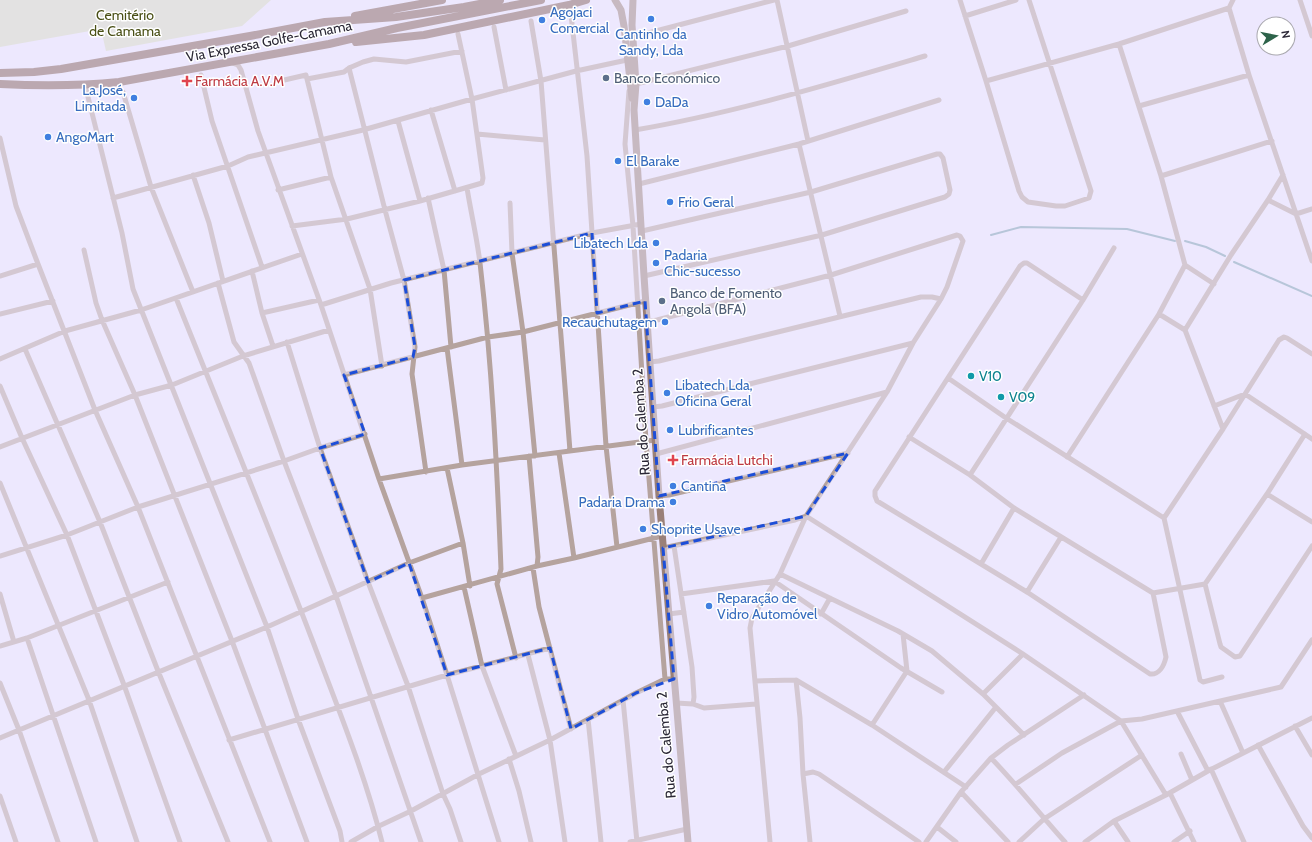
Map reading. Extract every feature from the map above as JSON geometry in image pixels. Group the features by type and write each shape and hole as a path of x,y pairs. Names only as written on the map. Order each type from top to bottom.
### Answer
{"highway":[{"path":"325,22 442,0"},
{"name":"Via Expressa Golfe-Camama","path":"0,72 34,72 68,68 325,22 396,18 500,0"},
{"name":"Via Expressa Golfe-Camama","path":"0,84 38,86 85,85 119,82 232,63 541,0"},
{"path":"329,44 424,35 569,5 586,0"}],"main road":[{"path":"616,0 621,10 627,60 633,84"},
{"path":"633,0 633,84"},
{"name":"Rua do Calemba 2","path":"633,84 645,301 659,496 688,842"}],"street":[{"path":"633,37 775,0 788,46 808,141"},
{"path":"960,0 1022,197 1028,202 1065,206 1089,198 1091,191 1029,0"},
{"path":"965,16 1016,0"},
{"path":"1233,0 1229,8 1249,75 1312,261"},
{"path":"1300,0 1312,36"},
{"path":"986,81 1119,44 1229,8"},
{"path":"665,680 646,442 633,226 625,144 633,84 788,46 906,11"},
{"path":"571,16 576,71 587,156 606,446 617,547"},
{"path":"531,21 541,81 570,451"},
{"path":"494,27 506,90"},
{"path":"292,226 347,219 420,201 482,183 483,178 472,99 458,34"},
{"path":"1119,44 1161,176 1186,265 1214,284"},
{"path":"307,79 344,72 348,68 363,62 374,60 406,62 462,51"},
{"path":"636,130 683,121 798,93 925,56"},
{"path":"245,60 241,64 241,70 258,131 278,190 320,302 328,330 365,434 379,479 422,598 499,842"},
{"path":"113,198 228,166 248,157 364,130 576,71 627,60"},
{"path":"232,63 238,65 241,70"},
{"path":"348,68 404,280 415,347 412,374 426,472"},
{"path":"201,75 212,121 262,268"},
{"path":"280,81 306,75 332,177 370,289 382,366"},
{"path":"1139,106 1249,75"},
{"path":"85,85 113,198 133,289 267,627 298,719 340,831 342,842"},
{"path":"122,92 151,187 193,292"},
{"path":"639,184 800,144 939,100"},
{"path":"432,110 454,191"},
{"path":"398,121 420,201"},
{"path":"477,134 545,140"},
{"path":"0,138 16,206 38,264 95,410 138,507 270,842"},
{"path":"1161,176 1272,141"},
{"path":"800,144 840,316"},
{"path":"262,313 320,302 592,233 633,226 642,228 811,192 937,154 940,154 943,158 950,190 950,194 945,197 822,235 644,276"},
{"path":"193,175 209,223 234,342 249,363 284,461 336,596 411,811 420,842"},
{"path":"1185,330 1283,175"},
{"path":"278,190 332,177"},
{"path":"467,188 480,261 488,337 501,569 497,584 516,658"},
{"path":"428,198 444,270 449,348 462,465"},
{"path":"1268,200 1296,214 1312,209"},
{"path":"510,203 512,253 523,332 535,456"},
{"path":"647,322 831,275 957,235 960,236 963,241 941,299 913,343 887,392 806,516 780,574 752,618 750,628 756,704 770,842"},
{"path":"970,475 1083,300 1114,248"},
{"path":"84,250 96,303 102,320 135,395 232,641 307,842"},
{"path":"0,359 65,331 141,310 302,254"},
{"path":"1083,300 1031,265 1024,263 1020,266 875,491 875,496 877,501 1026,592 1150,674 1158,673 1166,657 1153,594"},
{"path":"0,276 38,264"},
{"path":"1067,457 1159,314 1186,265"},
{"path":"252,271 262,313 273,346"},
{"path":"650,362 921,297 941,299"},
{"path":"176,298 302,611 376,815 382,842"},
{"path":"0,314 53,301"},
{"path":"344,375 488,337 523,332 645,301"},
{"path":"1159,314 1185,330 1223,429"},
{"path":"0,447 135,395 172,385 243,356 328,330"},
{"path":"1222,677 1203,682 1200,680 1164,518 1223,429 1279,340 1284,337 1287,338 1312,354"},
{"path":"287,342 320,448 368,582 408,686 443,794 450,809 461,842"},
{"path":"653,407 913,343"},
{"path":"25,349 100,522 158,671 228,842"},
{"path":"948,378 1006,418 1164,518"},
{"path":"0,386 22,438 68,535 180,842"},
{"path":"656,454 887,392"},
{"path":"1214,406 1245,394"},
{"path":"1245,394 1312,439"},
{"path":"0,556 68,535 138,507 365,434"},
{"path":"1305,434 1267,494 1206,584 1221,647 1235,657 1240,656 1312,546"},
{"path":"910,437 970,475 1014,508 1153,594 1206,584"},
{"path":"379,479 462,465 655,440"},
{"path":"559,452 574,558"},
{"path":"659,496 669,495 848,453"},
{"path":"529,456 538,557 535,567 539,607 571,729"},
{"path":"447,468 463,543 467,587 482,666 516,756"},
{"path":"0,483 89,700 137,842"},
{"path":"1267,494 1312,522"},
{"path":"981,564 1014,508"},
{"path":"663,548 795,520 806,516"},
{"path":"806,516 1023,654 1121,721 1168,794 1190,831 1194,842"},
{"path":"422,598 467,587 500,576 662,536"},
{"path":"1026,592 1061,537"},
{"path":"0,738 124,685 267,627 409,564 463,543"},
{"path":"674,546 692,667 694,696 693,704"},
{"path":"780,574 903,634 932,651 984,694 1024,735"},
{"path":"0,646 27,638 168,582"},
{"path":"681,594 774,582 907,671 942,692"},
{"path":"0,594 14,642"},
{"path":"821,614 830,598"},
{"path":"668,614 684,612"},
{"path":"872,725 907,671 903,634"},
{"path":"27,638 96,842"},
{"path":"1016,784 1062,753 1121,721 1142,719 1281,687 1312,640"},
{"path":"229,740 447,674 528,655 550,648"},
{"path":"984,694 1023,654"},
{"path":"528,655 550,740 565,842"},
{"path":"351,842 478,774 550,740 623,700 665,680 674,679"},
{"path":"755,681 796,680 872,725 966,787"},
{"path":"796,680 810,842"},
{"path":"0,683 19,730 58,842"},
{"path":"926,842 961,792 991,758 1084,695"},
{"path":"623,700 637,841"},
{"path":"1220,701 1243,753"},
{"path":"676,703 693,704 704,708 756,704"},
{"path":"944,772 996,707"},
{"path":"1177,711 1210,770 1244,842"},
{"path":"1084,842 1114,821 1312,718"},
{"path":"588,719 601,842"},
{"path":"1295,726 1312,754"},
{"path":"1258,745 1296,814 1312,838"},
{"path":"1180,754 1192,780"},
{"path":"1019,842 1044,819 1142,755"},
{"path":"991,758 1016,784 1065,842"},
{"path":"509,759 519,791 530,842"},
{"path":"803,774 813,772 819,774 919,842"},
{"path":"961,792 1008,842"},
{"path":"0,796 16,842"},
{"path":"1114,821 1128,842"},
{"path":"937,827 956,842"},
{"path":"630,842 686,829"},
{"path":"1174,842 1190,831"}],"highlighted area":[{"path":"592,233 597,313 645,301 659,496 848,453 806,516 663,548 674,679 636,693 571,729 550,648 447,675 409,563 368,582 320,448 365,434 344,375 413,357 415,347 404,280"}],"green space":[{"name":"Cemitério de Camama","path":"0,0 271,0 242,26 106,51 101,29 0,47"}],"waterway":[{"path":"991,235 1021,227 1127,229 1175,241"},
{"path":"1185,241 1206,247 1225,256"},
{"path":"1234,262 1312,296"}],"place":[{"name":"Cantinho da Sandy, Lda","path":"651,19"},
{"name":"Agojaci Comercial","path":"542,20"},
{"name":"Banco Económico","path":"606,78"},
{"name":"Farmácia A.V.M","path":"187,81"},
{"name":"La.José, Limitada","path":"134,98"},
{"name":"DaDa","path":"647,102"},
{"name":"AngoMart","path":"48,137"},
{"name":"El Barake","path":"618,161"},
{"name":"Frio Geral","path":"670,202"},
{"name":"Libatech Lda","path":"656,243"},
{"name":"Padaria Chic-sucesso","path":"656,263"},
{"name":"Banco de Fomento Angola (BFA)","path":"662,301"},
{"name":"Recauchutagem","path":"665,322"},
{"name":"V10","path":"971,376"},
{"name":"Libatech Lda, Oficina Geral","path":"667,393"},
{"name":"V09","path":"1001,397"},
{"name":"Lubrificantes","path":"670,430"},
{"name":"Farmácia Lutchi","path":"673,460"},
{"name":"Cantina","path":"673,486"},
{"name":"Padaria Drama","path":"673,502"},
{"name":"Shoprite Usave","path":"643,529"},
{"name":"Reparação de Vidro Automóvel","path":"709,606"}]}
